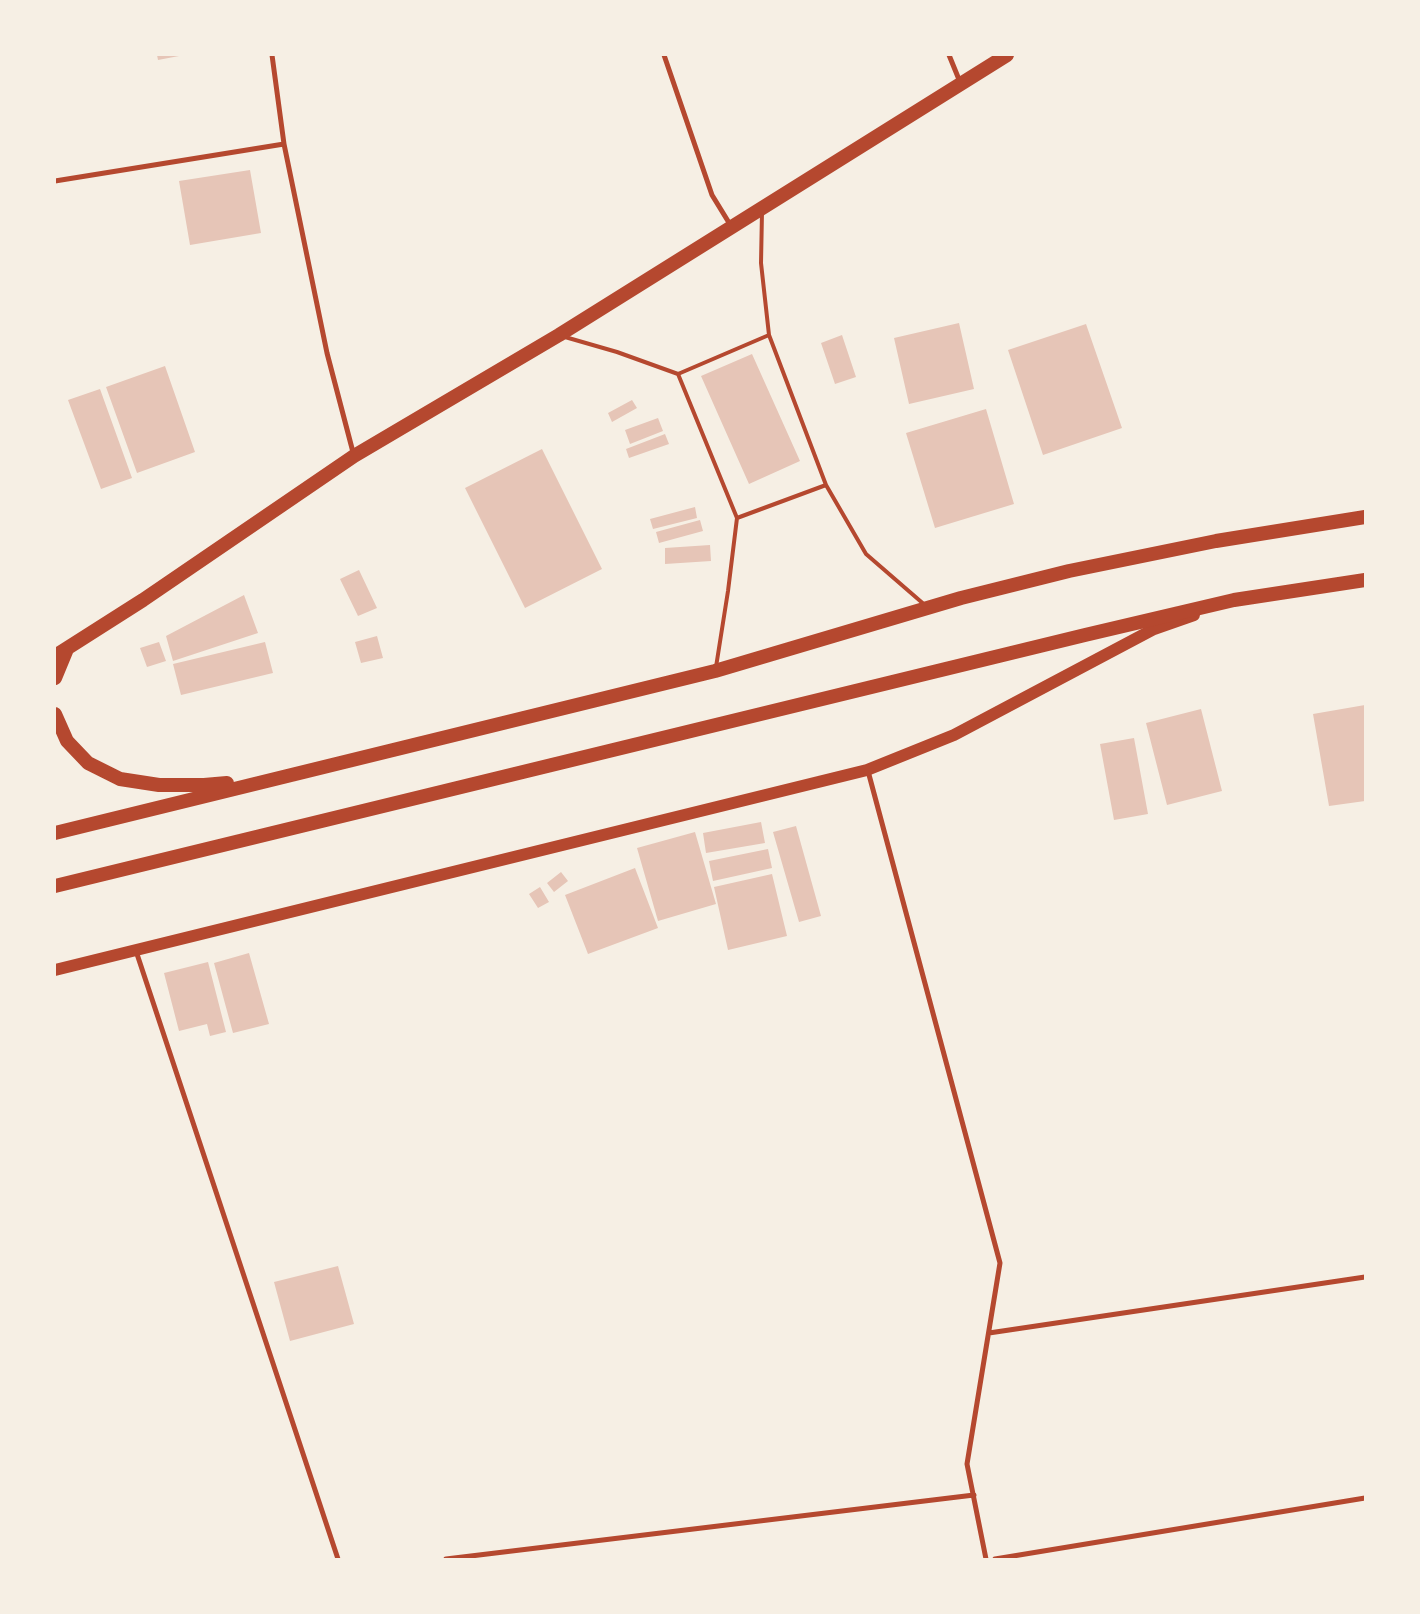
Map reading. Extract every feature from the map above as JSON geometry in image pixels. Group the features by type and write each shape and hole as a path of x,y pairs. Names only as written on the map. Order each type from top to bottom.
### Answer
{"highway":[{"path":"55,678 59,655 354,456 559,335 1006,55"},
{"path":"55,833 715,671 961,598 1068,571 1216,541 1365,517"},
{"path":"55,886 1075,637 1234,600 1365,580"},
{"path":"55,714 66,741 88,763 120,779 158,785 204,785 282,777"}],"main road":[{"path":"55,970 867,770 954,735 1154,629 1234,600"}],"street":[{"path":"272,55 284,144 327,353 354,456"},
{"path":"664,55 712,195 732,227"},
{"path":"948,55 960,84"},
{"path":"55,180 284,144"},
{"path":"867,770 1000,1263 967,1464 986,1559"},
{"path":"136,951 338,1559"},
{"path":"989,1334 1365,1277"},
{"path":"446,1559 974,1495"},
{"path":"995,1559 1365,1498"}],"lane":[{"path":"762,208 761,263 769,335 826,486 866,554 928,608"},
{"path":"559,335 617,352 678,374 769,335"},
{"path":"678,374 737,518 715,671"},
{"path":"737,518 826,486"}],"building":[{"path":"157,55 179,55 179,56 158,60"},
{"path":"250,170 261,233 190,245 179,181"},
{"path":"959,323 974,389 909,404 894,338"},
{"path":"1086,324 1122,428 1043,455 1008,350"},
{"path":"842,335 856,377 835,384 821,343"},
{"path":"752,354 800,461 749,484 701,376"},
{"path":"165,366 195,452 137,473 106,387"},
{"path":"100,389 132,478 101,489 68,400"},
{"path":"632,400 637,408 612,422 608,413"},
{"path":"986,409 1014,504 935,528 906,433"},
{"path":"658,418 663,431 630,444 625,430"},
{"path":"665,434 669,444 629,458 626,449"},
{"path":"542,449 602,569 525,608 465,488"},
{"path":"695,507 697,518 653,529 650,519"},
{"path":"700,520 703,531 659,543 656,532"},
{"path":"710,545 711,561 665,564 665,548"},
{"path":"359,570 377,608 358,616 340,579"},
{"path":"244,595 258,633 173,661 166,636"},
{"path":"377,636 383,658 361,663 355,642"},
{"path":"159,642 166,661 147,667 140,648"},
{"path":"265,642 273,673 181,695 173,664"},
{"path":"1365,705 1365,801 1329,806 1313,714"},
{"path":"1201,709 1222,791 1167,805 1146,723"},
{"path":"1134,738 1148,814 1114,820 1100,744"},
{"path":"761,822 765,843 706,853 703,833"},
{"path":"796,826 821,916 799,922 773,832"},
{"path":"695,832 716,904 658,921 637,848"},
{"path":"768,849 772,868 713,881 709,861"},
{"path":"635,868 658,928 588,954 565,895"},
{"path":"561,872 568,881 554,892 547,883"},
{"path":"772,874 787,936 728,950 714,887"},
{"path":"540,887 549,902 538,908 529,894"},
{"path":"249,953 269,1024 233,1033 214,963"},
{"path":"208,962 226,1032 210,1036 207,1024 179,1031 164,973"},
{"path":"338,1266 354,1324 290,1341 274,1282"}]}
